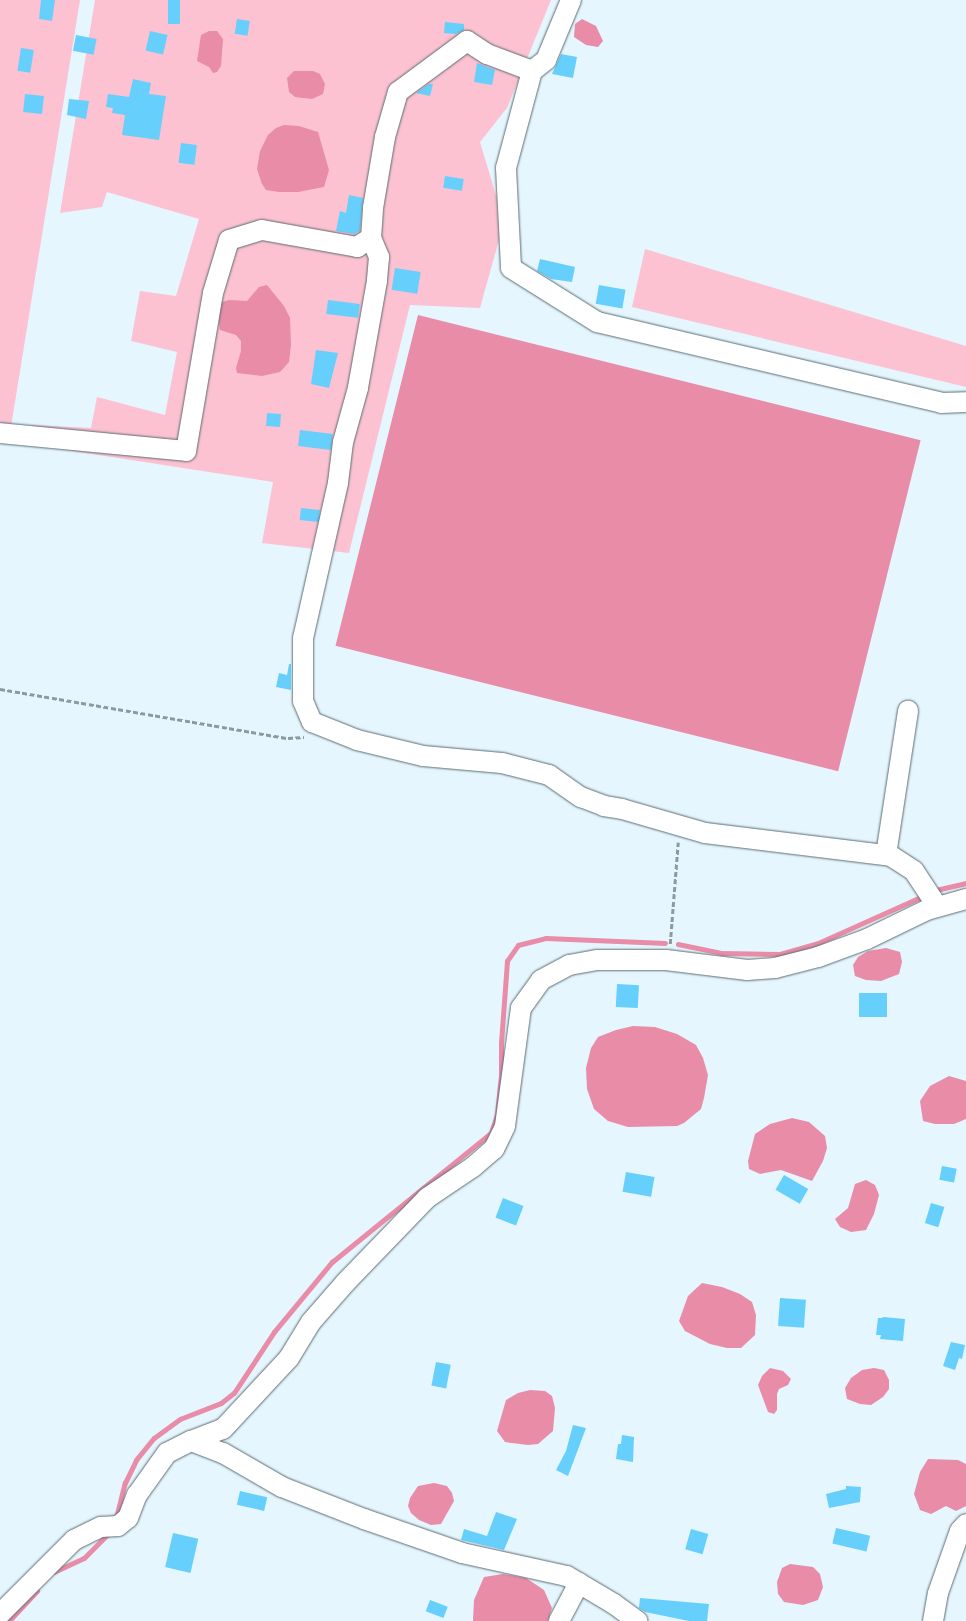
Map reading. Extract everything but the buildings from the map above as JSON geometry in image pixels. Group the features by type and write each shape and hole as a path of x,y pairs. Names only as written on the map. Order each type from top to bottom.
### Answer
{"street":[{"path":"571,0 546,60 532,71 506,168 511,268 598,322 941,403 966,402"},
{"path":"532,71 488,54 467,41 398,92 384,137 373,208 371,238 379,257 377,281 358,388 343,442 338,483 303,638 302,701 312,722 356,740 423,756 502,763 549,775 581,797 679,826 746,839 886,855 898,859 914,871 937,906"},
{"path":"0,433 186,451 213,294 229,240 262,230 357,247 371,238"},
{"path":"886,855 908,711"},
{"path":"0,1614 74,1540 101,1527 118,1526 128,1518 137,1494 167,1453 191,1441 223,1429 289,1358 311,1322 345,1283 427,1198 473,1168 494,1149 505,1126 521,1008 542,980 569,965 598,960 666,960 747,970 775,968 818,957 867,939 896,923 937,906 966,899"},
{"path":"191,1441 223,1453 282,1488 364,1519 462,1553 567,1576 637,1621"},
{"path":"933,1621 938,1593 960,1531 966,1524"},
{"path":"559,1621 579,1583"}],"path":[{"path":"0,689 288,738 306,737"},
{"path":"666,960 670,947 678,862 679,826"}],"shaded area":[{"path":"0,0 80,0 10,433 0,422"},
{"path":"95,0 551,0 507,108 480,142 504,222 480,308 410,305 349,553 262,543 273,482 27,444 32,425 91,428 97,397 165,415 177,352 131,341 140,291 176,296 199,219 107,192 102,207 60,213"},
{"path":"582,19 596,26 603,41 598,47 586,45 574,37 575,24"},
{"path":"209,31 217,31 223,39 221,66 217,72 213,73 209,67 197,61 201,35"},
{"path":"294,71 313,71 320,74 325,84 323,94 312,99 295,97 289,92 287,78"},
{"path":"284,125 299,126 318,132 329,170 324,187 298,192 279,192 266,190 262,184 257,169 260,151 268,135 276,128"},
{"path":"645,249 966,346 966,387 632,307"},
{"path":"267,285 284,306 290,318 291,345 289,362 280,372 262,376 237,373 236,368 241,351 241,341 236,335 220,330 217,310 222,302 229,300 247,301 259,287"},
{"path":"418,315 921,440 838,771 336,646"},
{"path":"886,948 900,952 902,962 899,974 881,981 866,980 855,976 853,965 858,957 868,951"},
{"path":"633,1026 655,1027 677,1034 696,1045 703,1058 708,1075 701,1109 684,1123 677,1126 628,1127 608,1121 594,1109 587,1089 586,1068 591,1048 598,1037"},
{"path":"949,1076 966,1081 966,1119 954,1124 935,1124 923,1121 920,1101 930,1086"},
{"path":"792,1118 809,1122 825,1136 827,1148 823,1161 812,1181 781,1170 760,1174 749,1169 748,1161 755,1134 770,1124"},
{"path":"866,1180 875,1185 879,1195 874,1214 866,1230 851,1232 840,1227 835,1219 848,1208 855,1184"},
{"path":"702,1283 722,1287 740,1294 752,1302 756,1315 755,1335 741,1348 727,1348 710,1344 685,1331 679,1321 688,1296"},
{"path":"770,1368 783,1371 791,1379 788,1385 779,1389 777,1394 777,1410 774,1414 768,1412 758,1385 762,1376"},
{"path":"874,1368 884,1370 889,1380 889,1389 883,1397 871,1405 860,1404 847,1399 845,1388 851,1378 862,1370"},
{"path":"530,1390 545,1391 552,1396 555,1408 553,1431 538,1444 528,1445 505,1442 497,1431 506,1400 518,1393"},
{"path":"928,1459 958,1460 966,1464 966,1506 956,1511 946,1506 931,1514 920,1510 914,1494 920,1472"},
{"path":"434,1483 447,1486 452,1493 454,1501 441,1524 431,1525 419,1520 411,1513 408,1506 410,1498 418,1486"},
{"path":"790,1564 813,1567 820,1574 823,1587 818,1600 803,1605 784,1602 778,1594 777,1582 782,1568"},
{"path":"503,1574 526,1578 544,1590 552,1608 548,1621 473,1621 474,1600 484,1577"}],"waterway":[{"path":"936,890 966,883"},
{"path":"678,944 722,953 780,954 816,944 921,897"},
{"path":"116,1518 125,1483 136,1460 154,1438 180,1419 221,1403 234,1393 274,1332 332,1262 491,1133 497,1114 501,1075 501,1043 507,961 518,945 546,938 665,943"},
{"path":"54,1572 84,1558 108,1534"},
{"path":"9,1621 37,1591"}]}
